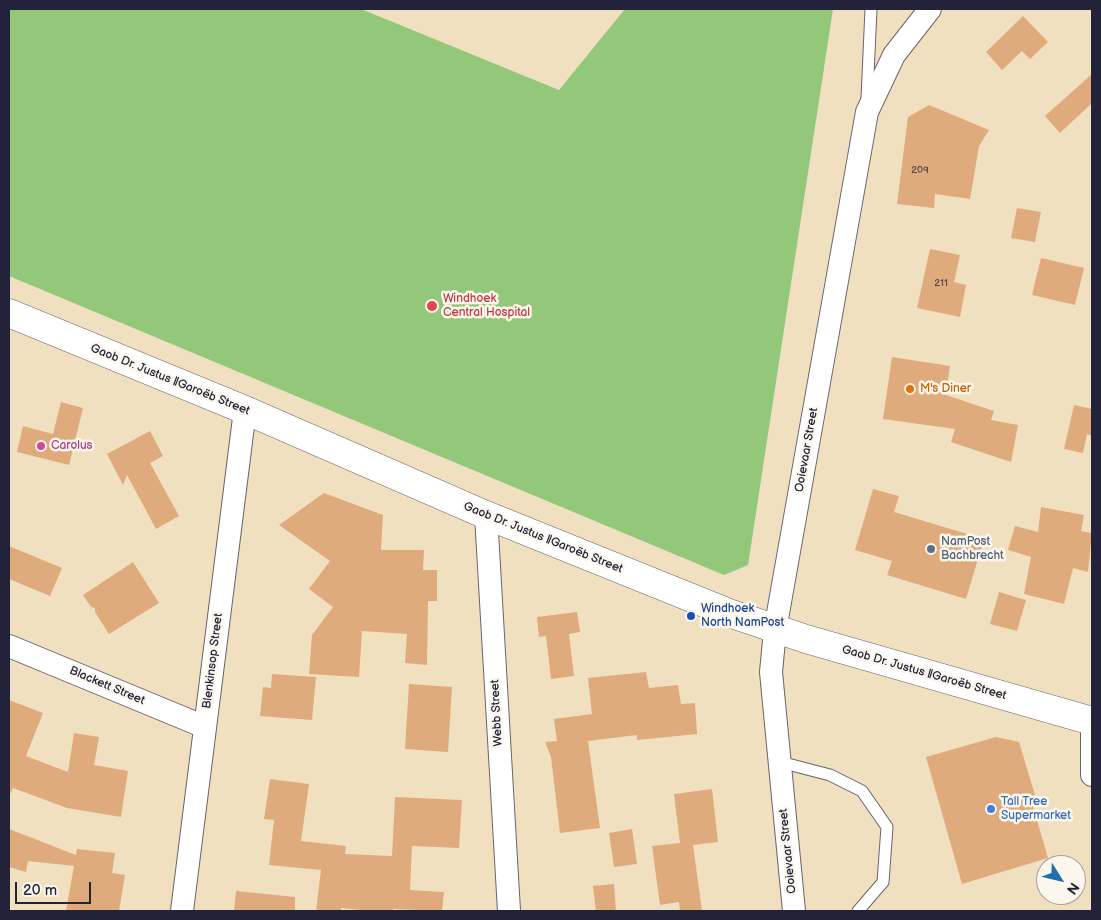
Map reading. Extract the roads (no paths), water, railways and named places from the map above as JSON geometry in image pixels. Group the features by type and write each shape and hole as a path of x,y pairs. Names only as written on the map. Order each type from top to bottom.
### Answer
{"street":[{"name":"Ooievaar Street","path":"794,911 771,672 775,630 867,112 894,55 930,9"},
{"name":"Gaob Dr. Justus ǁGaroëb Street","path":"9,313 245,410 486,516 775,630 1092,721"},
{"name":"Blenkinsop Street","path":"182,911 245,410"},
{"name":"Webb Street","path":"486,516 509,911"},
{"name":"Blackett Street","path":"9,646 204,727"},
{"path":"1092,732 1092,775"}],"lane":[{"path":"867,112 871,9"},
{"path":"780,762 830,776 862,791 887,827 883,882 858,911"}],"place":[{"name":"Windhoek Central Hospital","path":"432,306"},
{"name":"M's Diner","path":"910,389"},
{"name":"Carolus","path":"41,446"},
{"name":"NamPost Bachbrecht","path":"931,549"},
{"name":"Windhoek North NamPost","path":"691,616"},
{"name":"Tall Tree Supermarket","path":"991,809"}]}
